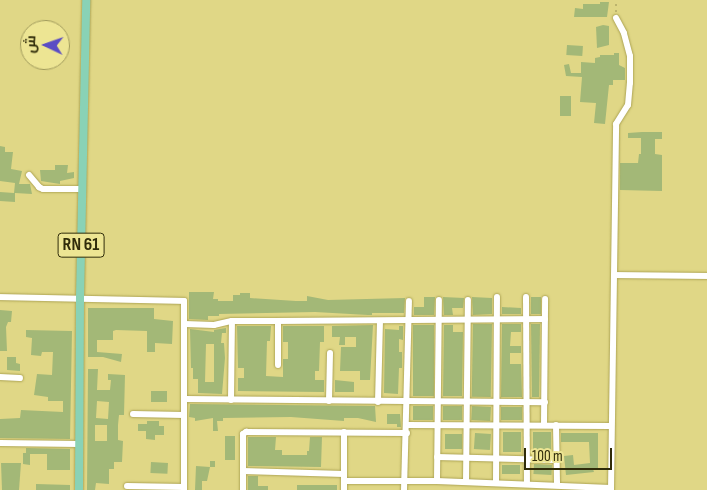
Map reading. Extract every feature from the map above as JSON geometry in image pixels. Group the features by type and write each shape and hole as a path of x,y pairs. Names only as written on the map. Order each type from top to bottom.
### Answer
{"main road":[{"name":"RN 61","path":"79,490 80,298 86,0"}],"street":[{"path":"344,481 437,481 527,484 544,487 557,485 611,489 616,124 628,105 630,83 628,48 624,33 616,18"},
{"path":"30,176 39,187 44,189 82,189"},
{"path":"614,275 707,276"},
{"path":"0,297 183,300 185,324 184,489 127,486"},
{"path":"496,483 498,458 497,297"},
{"path":"526,297 527,484"},
{"path":"544,425 545,299"},
{"path":"437,481 439,300"},
{"path":"466,482 468,300"},
{"path":"404,490 408,400 409,301"},
{"path":"185,324 214,325 232,322 278,321 380,322 545,319"},
{"path":"278,321 278,365"},
{"path":"231,400 232,322"},
{"path":"378,402 380,322"},
{"path":"329,401 330,353"},
{"path":"0,377 20,378"},
{"path":"184,399 378,402 498,400 545,402"},
{"path":"133,414 184,415"},
{"path":"407,425 612,426"},
{"path":"556,426 557,485"},
{"path":"243,490 244,434 246,432 406,432"},
{"path":"344,432 344,490"},
{"path":"0,443 80,444"},
{"path":"437,457 556,460"},
{"path":"243,471 344,474"}],"path":[{"path":"616,0 616,18"}],"building":[{"path":"600,2 609,2 607,17 574,17 575,8 583,9 583,4 600,4"},
{"path":"609,26 609,45 597,48 596,27"},
{"path":"567,45 583,46 582,56 566,55"},
{"path":"614,53 619,53 619,65 625,68 625,80 613,80 613,85 609,85 605,124 594,123 596,103 580,102 582,77 566,76 564,65 569,64 571,73 581,73 581,62 595,63 595,58 600,57 600,55 614,55"},
{"path":"560,96 571,96 571,116 560,116"},
{"path":"662,132 662,139 655,139 655,154 662,155 662,191 620,190 620,163 638,163 639,154 641,154 641,138 628,138 628,133"},
{"path":"0,146 5,147 5,152 13,152 11,169 22,171 19,184 30,184 32,194 15,193 15,202 0,201 0,192 14,193 15,183 0,181"},
{"path":"55,165 68,165 67,173 74,172 74,178 60,181 60,184 41,181 40,170 55,170"},
{"path":"189,292 214,292 213,299 218,299 218,301 233,301 233,295 240,295 240,293 250,293 250,298 296,301 307,301 307,296 328,300 405,298 404,313 372,313 372,315 315,312 219,314 219,316 208,316 208,320 189,319"},
{"path":"424,297 435,297 434,315 414,315 414,307 424,307"},
{"path":"443,297 464,298 463,308 452,308 453,315 444,315"},
{"path":"472,297 492,298 492,314 473,315"},
{"path":"531,297 541,297 541,314 531,314"},
{"path":"502,307 521,308 521,314 502,314"},
{"path":"88,308 154,308 154,319 173,321 172,344 155,343 155,352 147,352 147,331 116,330 113,331 113,340 97,340 97,352 122,354 121,362 103,357 88,357"},
{"path":"0,310 12,311 11,322 8,322 6,327 7,351 0,351"},
{"path":"473,324 492,324 491,397 472,397"},
{"path":"502,324 521,324 521,332 511,332 510,346 521,346 521,353 510,353 510,364 521,364 522,397 501,397"},
{"path":"531,324 540,324 539,397 532,397"},
{"path":"373,325 370,380 360,380 360,371 340,371 341,347 356,347 356,337 345,337 345,345 339,345 340,337 332,337 332,326"},
{"path":"413,325 434,325 434,396 413,396"},
{"path":"444,325 453,325 453,332 463,332 462,396 443,396"},
{"path":"237,326 271,326 270,341 267,341 266,376 283,377 283,359 288,359 288,342 283,342 283,326 324,326 324,342 320,342 319,371 315,371 315,380 324,380 324,392 238,391 238,378 244,378 244,368 238,368"},
{"path":"399,326 403,326 403,340 399,339 399,352 402,352 402,368 399,368 398,394 384,393 385,329 399,330"},
{"path":"226,328 226,333 222,333 221,343 224,343 225,358 222,394 198,393 198,379 193,379 193,368 191,368 190,329 214,332 214,330","holes":["206,344 214,344 214,382 205,382"]},
{"path":"26,330 72,331 70,439 0,438 0,419 20,418 21,410 63,412 63,401 48,401 48,397 34,395 37,374 52,375 53,352 42,352 41,356 31,355 32,338 26,337"},
{"path":"7,357 16,357 16,363 20,364 20,371 7,370"},
{"path":"88,369 98,369 97,390 110,390 111,380 108,380 108,374 125,375 124,415 119,415 118,425 118,440 123,441 122,462 114,462 114,469 109,469 109,484 96,483 95,490 87,490","holes":["97,401 109,402 108,419 96,418","95,425 107,425 107,441 95,441"]},
{"path":"335,380 354,382 354,392 335,392"},
{"path":"151,391 167,391 167,402 151,402"},
{"path":"190,404 375,406 376,422 358,418 344,418 344,421 291,417 223,418 223,421 217,421 218,431 213,431 213,418 195,421 195,418 189,417"},
{"path":"413,406 433,406 433,420 413,420"},
{"path":"443,406 462,406 462,420 443,420"},
{"path":"472,406 491,407 490,421 471,420"},
{"path":"501,407 522,407 522,420 501,420"},
{"path":"387,414 400,414 401,427 397,427 397,424 387,424"},
{"path":"147,421 159,421 159,426 164,426 164,435 155,435 155,440 146,439 146,431 138,431 138,424 147,424"},
{"path":"503,432 521,432 521,452 503,452"},
{"path":"533,432 551,432 551,452 533,452"},
{"path":"475,433 491,434 490,450 474,449"},
{"path":"561,433 598,433 598,468 593,469 594,472 566,475 564,456 573,455 574,465 590,463 589,442 561,442"},
{"path":"445,434 462,434 462,449 445,449"},
{"path":"225,436 235,436 235,460 225,460"},
{"path":"248,437 276,437 275,450 282,450 282,455 307,455 310,437 322,437 321,467 248,466"},
{"path":"26,448 70,449 70,470 47,470 47,454 30,454 30,465 23,464 23,453 26,453"},
{"path":"210,461 215,461 215,467 210,467"},
{"path":"151,462 168,463 167,474 150,473"},
{"path":"1,463 21,463 19,490 2,490"},
{"path":"534,464 552,465 551,475 533,474"},
{"path":"502,465 520,465 520,474 502,474"},
{"path":"196,466 210,467 207,481 202,481 202,490 195,490"},
{"path":"248,476 258,476 258,486 268,486 268,490 248,490"},
{"path":"36,484 70,485 70,490 36,490"},
{"path":"297,485 337,485 337,490 297,490"}]}
